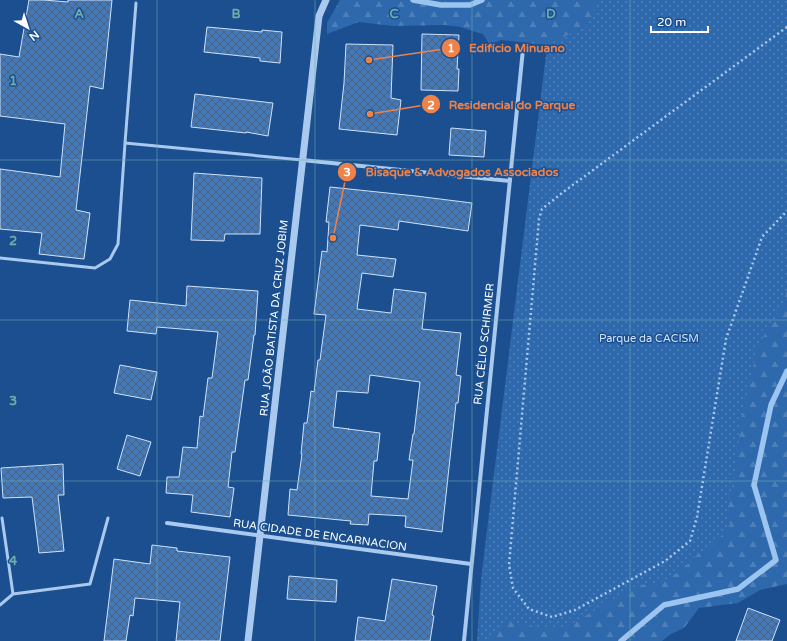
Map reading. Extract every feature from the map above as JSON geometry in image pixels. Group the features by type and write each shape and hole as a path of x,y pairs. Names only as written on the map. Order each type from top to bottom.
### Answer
{"street":[{"name":"RUA JOÃO BATISTA DA CRUZ JOBIM","path":"248,641 319,16 326,0"},
{"name":"RUA CÉLIO SCHIRMER","path":"464,641 523,49"},
{"path":"302,160 510,181"},
{"name":"RUA CIDADE DE ENCARNACION","path":"167,523 471,564"}],"lane":[{"path":"0,258 94,268 110,259 118,244 136,4"},
{"path":"125,143 302,160"},
{"path":"2,518 13,594"},
{"path":"0,605 13,594 90,584 108,518"}],"path":[{"path":"787,27 542,209 538,219 509,564 513,588 529,609 552,617 575,610 665,561 690,541 697,517 726,339 762,237 787,211"}],"green space":[{"path":"340,0 597,0 597,4 587,26 546,45 501,40 490,45 483,34 460,27 445,25 393,26 359,22 327,34 327,23"},
{"name":"Parque da CACISM","path":"553,0 787,0 787,371 776,560 621,641 477,641 481,579"},
{"path":"787,291 787,584 760,590 738,603 699,608 684,628 671,634 662,641 488,641 508,621 539,628 554,629 570,625 638,585 657,584 679,572 697,555 713,546 730,525 728,507 735,473 741,422 758,345 780,311"}],"building":[{"path":"29,0 68,2 68,0 112,0 103,89 90,86 76,210 90,213 84,259 39,254 42,233 0,229 0,169 60,177 65,124 0,116 0,54 19,57"},
{"path":"207,27 262,32 262,30 282,32 280,63 260,61 260,58 204,52"},
{"path":"422,34 459,35 457,69 459,69 458,91 421,90"},
{"path":"346,44 393,45 391,98 401,100 397,135 339,129 344,83"},
{"path":"195,94 273,103 268,136 246,132 191,127"},
{"path":"451,128 486,131 484,157 449,155"},
{"path":"194,173 262,178 260,234 225,234 224,241 191,240"},
{"path":"330,187 472,203 468,231 399,221 398,230 360,225 357,255 396,259 393,277 362,273 357,309 391,313 394,289 426,293 422,329 461,333 456,375 461,376 458,403 456,403 442,532 405,527 406,516 369,514 368,525 350,524 351,521 288,515 290,489 297,490 302,454 304,423 307,423 311,391 314,392 326,315 314,314 322,251 327,252 329,222 326,222","holes":["370,375 420,382 414,434 409,460 413,460 408,499 371,496 374,461 377,461 380,433 333,427 337,391 368,393"]},
{"path":"187,286 258,291 255,335 248,380 245,380 235,452 232,452 228,487 234,488 230,517 191,512 193,495 166,493 167,477 179,477 183,447 197,448 200,416 203,417 208,378 212,378 218,332 157,327 156,334 127,331 130,300 186,306"},
{"path":"120,365 157,372 151,400 114,393"},
{"path":"127,435 151,442 140,476 117,469"},
{"path":"63,464 64,495 58,495 64,551 39,553 32,497 3,498 1,468"},
{"path":"152,545 177,548 177,551 230,557 220,641 176,641 180,602 135,598 133,616 130,615 126,641 104,641 114,559 150,564"},
{"path":"289,576 337,580 336,602 287,599"},
{"path":"392,579 437,586 432,615 434,616 430,641 355,641 358,617 385,621"},
{"path":"748,608 780,620 772,641 736,641"}],"waterway":[{"path":"413,0 441,5 470,5 482,0"},
{"path":"621,641 664,605 738,589 776,560 754,485 771,405 787,371"}],"place":[{"name":"Edifício Minuano","path":"369,60"},
{"name":"Residencial do Parque","path":"370,114"},
{"name":"Bisaque & Advogados Associados","path":"333,238"}]}
